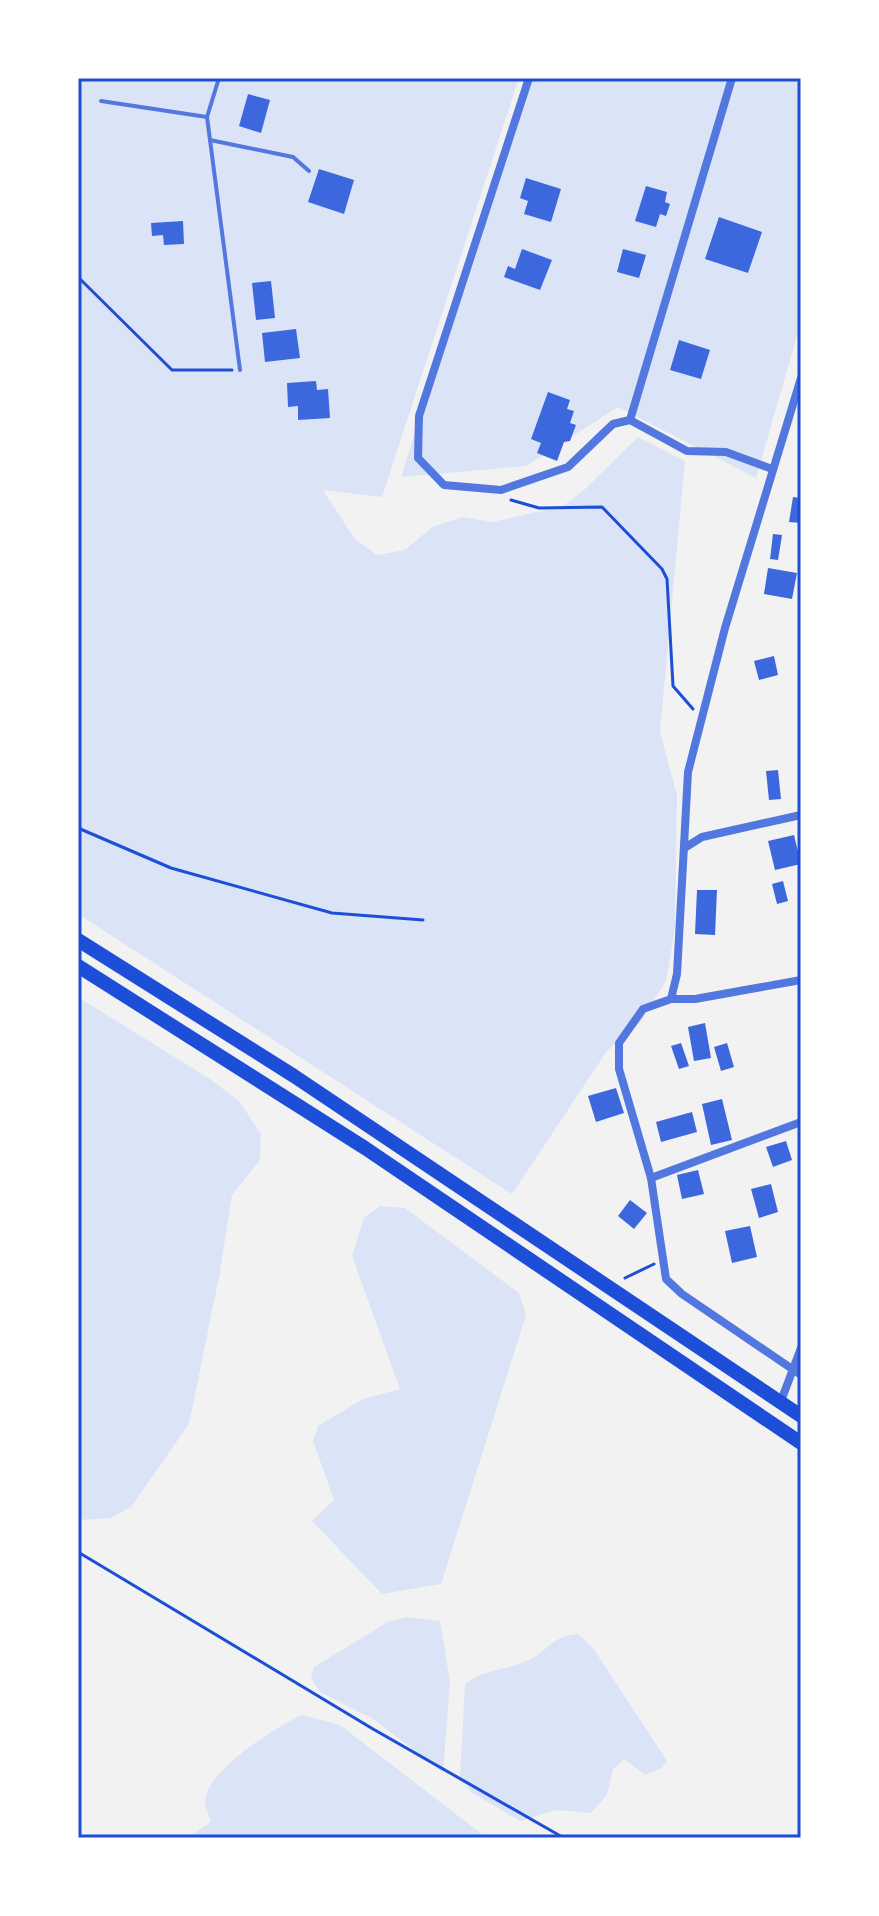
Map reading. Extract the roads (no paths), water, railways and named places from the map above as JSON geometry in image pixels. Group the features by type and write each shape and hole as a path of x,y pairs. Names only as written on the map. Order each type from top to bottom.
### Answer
{"main road":[{"path":"78,940 294,1076 801,1416"},
{"path":"78,966 365,1148 801,1443"}],"street":[{"path":"529,78 419,416 418,458 444,485 501,490 568,467 613,424 630,420 687,451 726,452 772,469"},
{"path":"630,420 732,78"},
{"path":"671,999 677,974 688,772 772,469 801,378"},
{"path":"686,847 702,837 801,815"},
{"path":"801,980 695,999 671,999 643,1009 619,1043 619,1069 651,1178 666,1279 682,1294 801,1375"},
{"path":"651,1178 801,1122"},
{"path":"781,1401 801,1348"}],"lane":[{"path":"219,78 207,117 240,370"},
{"path":"101,101 207,117"},
{"path":"210,140 293,157 309,171"}]}
